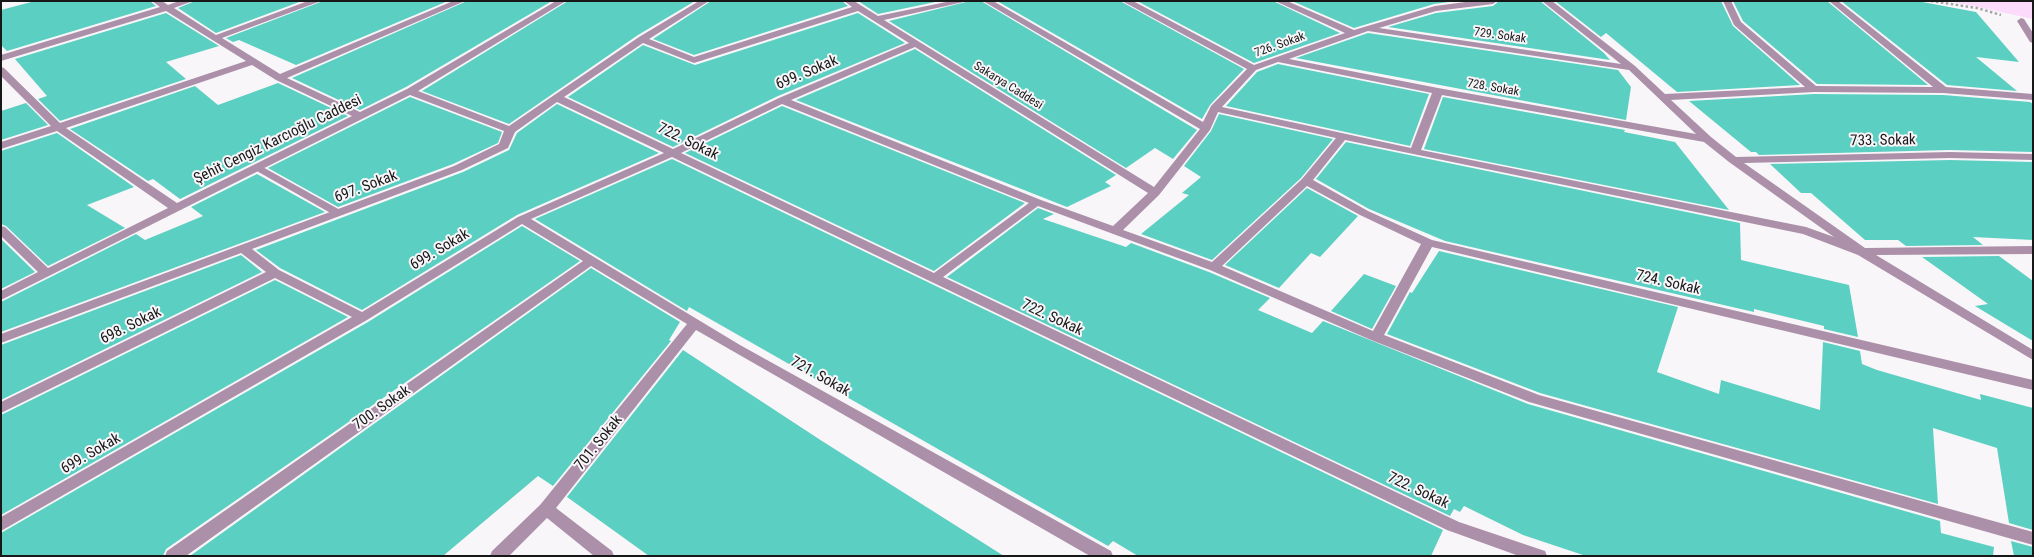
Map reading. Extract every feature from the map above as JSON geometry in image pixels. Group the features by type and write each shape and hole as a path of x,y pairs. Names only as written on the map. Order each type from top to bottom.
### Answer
{"street":[{"path":"156,1 279,78 360,116"},
{"path":"1,58 168,9 189,1"},
{"path":"216,38 317,1"},
{"path":"279,78 461,1"},
{"name":"Şehit Cengiz Karcıoğlu Caddesi","path":"1,296 175,207 259,168 410,91 562,1"},
{"name":"697. Sokak","path":"1,339 458,168 504,146 510,130 642,39 704,1"},
{"name":"Sakarya Caddesi","path":"848,1 1155,193"},
{"path":"877,19 964,1"},
{"path":"988,1 1206,128"},
{"path":"1126,1 1253,68"},
{"path":"1279,1 1353,33"},
{"path":"1424,1 1435,10"},
{"name":"726. Sokak","path":"1116,230 1155,193 1206,128 1215,108 1253,68 1365,29 1435,10 1493,1"},
{"path":"1546,1 1632,68 1665,97 1707,139 1733,160 1862,252 2033,356"},
{"path":"1727,1 1737,23 1814,89"},
{"path":"1832,1 1943,90"},
{"path":"642,39 694,60 859,8"},
{"path":"2020,21 2033,40"},
{"name":"729. Sokak","path":"1365,29 1632,68"},
{"name":"699. Sokak","path":"1,525 362,316 522,219 673,152 782,100 917,43"},
{"name":"728. Sokak","path":"1276,60 1438,92 1707,139"},
{"path":"1,146 252,62"},
{"path":"1,70 58,127 175,207"},
{"path":"1665,97 1814,89 1943,90 2033,97"},
{"path":"410,91 510,130"},
{"path":"1415,152 1438,92"},
{"name":"722. Sokak","path":"557,98 673,152 932,279 1453,526 1538,556"},
{"path":"782,100 1037,202 1214,267 1376,337 1534,398 2033,539"},
{"path":"1215,108 1415,152 1806,231 1862,252 2033,250"},
{"path":"1214,267 1306,181 1343,136"},
{"name":"733. Sokak","path":"1733,160 1950,155 2033,157"},
{"path":"259,168 338,213"},
{"name":"724. Sokak","path":"1306,181 1364,213 1428,243 2033,385"},
{"path":"932,279 1037,202"},
{"name":"721. Sokak","path":"522,219 694,324 1105,556"},
{"path":"1,229 46,273"},
{"path":"1376,337 1428,243"},
{"path":"242,248 275,273 362,316"},
{"name":"700. Sokak","path":"172,556 591,261"},
{"name":"698. Sokak","path":"1,408 275,273"},
{"name":"701. Sokak","path":"498,556 546,509 694,324"},
{"path":"546,509 606,556"}],"path":[{"path":"1931,1 1977,8 2020,21"}],"shaded area":[{"path":"1946,1 2033,1 2033,19 1969,5"}],"building":[{"path":"35,1 150,1 156,6 7,51 1,45 1,10"},
{"path":"195,1 302,1 216,33 178,8"},
{"path":"323,1 448,1 296,65 239,40 233,42 226,38"},
{"path":"467,1 552,1 406,87 360,110 292,78"},
{"path":"568,1 695,1 638,35 509,124 422,91"},
{"path":"711,1 842,1 848,6 694,55 653,39"},
{"path":"858,1 940,1 878,14"},
{"path":"970,1 981,1 1197,130 1173,159 1155,148 1126,168 889,21"},
{"path":"997,1 1120,1 1244,69 1210,105 1202,119"},
{"path":"1137,1 1273,1 1340,33 1254,63"},
{"path":"1292,1 1457,1 1434,4 1354,28"},
{"path":"1499,1 1540,1 1610,60 1388,27 1436,13 1493,6"},
{"path":"1555,1 1721,1 1733,26 1800,85 1677,92 1606,33 1601,37"},
{"path":"1733,1 1827,1 1928,85 1817,84 1743,21"},
{"path":"1841,1 1917,1 1976,12 2019,62 1976,57 2017,91 1947,85"},
{"path":"166,13 219,46 166,62 186,79 60,121 38,99 47,96 15,59"},
{"path":"858,13 905,43 778,96 673,147 568,97 643,45 695,65"},
{"path":"1368,33 1618,70 1631,87 1626,120 1296,58"},
{"path":"915,49 1116,175 1105,182 1111,186 1067,207 796,100"},
{"path":"1278,64 1429,94 1410,146 1226,106 1257,72"},
{"path":"278,83 348,116 180,199 153,179 148,181 70,129 195,86 218,105"},
{"path":"1814,94 1943,95 2030,102 2033,104 2033,152 1950,150 1759,155 1756,152 1751,152 1689,101"},
{"path":"410,97 502,132 498,143 453,164 338,207 268,168"},
{"path":"1443,97 1625,130 1624,132 1675,142 1729,210 1424,149"},
{"path":"26,103 48,125 1,140 1,111"},
{"path":"557,104 659,153 517,215 362,310 280,268 256,250 463,172 509,150 517,133"},
{"path":"782,106 1025,203 934,271 685,153"},
{"path":"1219,114 1333,139 1301,178 1212,260 1141,234 1189,195 1182,193 1201,177 1184,166 1211,131"},
{"path":"57,133 134,187 87,205 125,228 48,266 6,226 1,224 1,151"},
{"path":"1346,142 1740,223 1741,260 1849,285 1858,337 1824,329 1824,326 1754,309 1754,312 1445,241 1369,209 1316,179"},
{"path":"672,159 1443,530 1431,556 1138,556 1113,541 1108,546 689,307 687,311 535,219"},
{"path":"1950,160 2033,162 2033,240 1973,237 1983,245 1906,246 1898,240 1865,240 1811,193 1801,193 1770,164"},
{"path":"257,174 325,212 1,332 1,302 136,234 145,240 203,216 191,207"},
{"path":"1307,188 1358,216 1320,257 1311,253 1279,288 1225,265"},
{"path":"1038,208 1054,214 1043,219 1126,247 1131,243 1209,272 1270,298 1258,310 1312,333 1323,321 1528,404 1940,521 1941,533 1994,547 1993,556 1586,556 1523,535 1464,506 1460,512 1454,509 1450,516 947,277"},
{"path":"522,226 580,261 166,549 163,556 1,556 1,533 368,322"},
{"path":"1,239 35,272 1,289"},
{"path":"1439,251 1678,307 1657,372 1719,394 1721,380 1820,410 1823,342 1860,351 1862,364 1877,370 1981,400 1980,394 2033,408 2033,530 2009,523 1997,448 1933,428 1938,504 1540,393 1387,334 1410,292 1412,293"},
{"path":"241,255 262,272 1,400 1,345"},
{"path":"1999,256 2033,281 2033,341 1975,306 1988,304 1922,257"},
{"path":"591,268 680,322 669,340 671,341 553,486 538,476 443,556 190,556"},
{"path":"1364,274 1396,286 1372,329 1331,311"},
{"path":"275,280 348,317 1,515 1,415"},
{"path":"683,350 822,441 1004,556 649,556 567,497"},
{"path":"2011,541 2033,547 2033,556 2014,556"}]}
